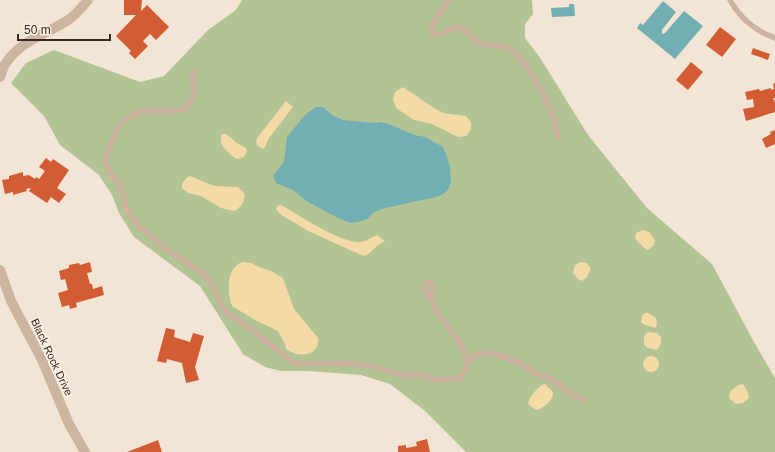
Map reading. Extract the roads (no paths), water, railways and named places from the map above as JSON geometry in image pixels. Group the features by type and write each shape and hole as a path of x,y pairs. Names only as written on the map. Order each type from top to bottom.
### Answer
{"street":[{"path":"0,77 6,63 16,51 28,41 68,20 80,10 88,0"},
{"name":"Black Rock Drive","path":"0,270 11,301 42,360 69,424 85,452"}],"lane":[{"path":"448,0 431,27 433,34 439,35 452,28 463,28 472,38 482,44 500,46 510,50 519,58 536,80 552,114 559,138"},
{"path":"730,0 736,11 747,22 766,35 775,38"},
{"path":"193,73 194,95 188,105 183,109 174,111 139,112 126,119 118,128 106,156 106,166 121,186 125,207 139,226 164,248 201,271 213,285 220,303 227,313 252,330 294,363 309,364 340,362 371,366 403,375 420,376 440,380 456,379 462,376 465,371 467,357 464,350 435,309 427,292"},
{"path":"467,363 471,358 483,354 505,357 540,375 550,378 570,393 584,400"}],"water":[{"path":"663,1 676,12 662,30 662,34 665,33 684,11 703,26 675,59 637,28 640,23 643,25"},
{"path":"569,4 574,4 575,16 552,17 551,8 569,7"},
{"path":"316,107 323,107 334,116 343,120 375,123 381,122 391,125 414,135 425,137 443,147 450,167 451,180 448,190 436,197 385,208 374,212 367,219 350,223 308,202 293,190 276,183 273,176 284,162 287,137 306,114"}]}
